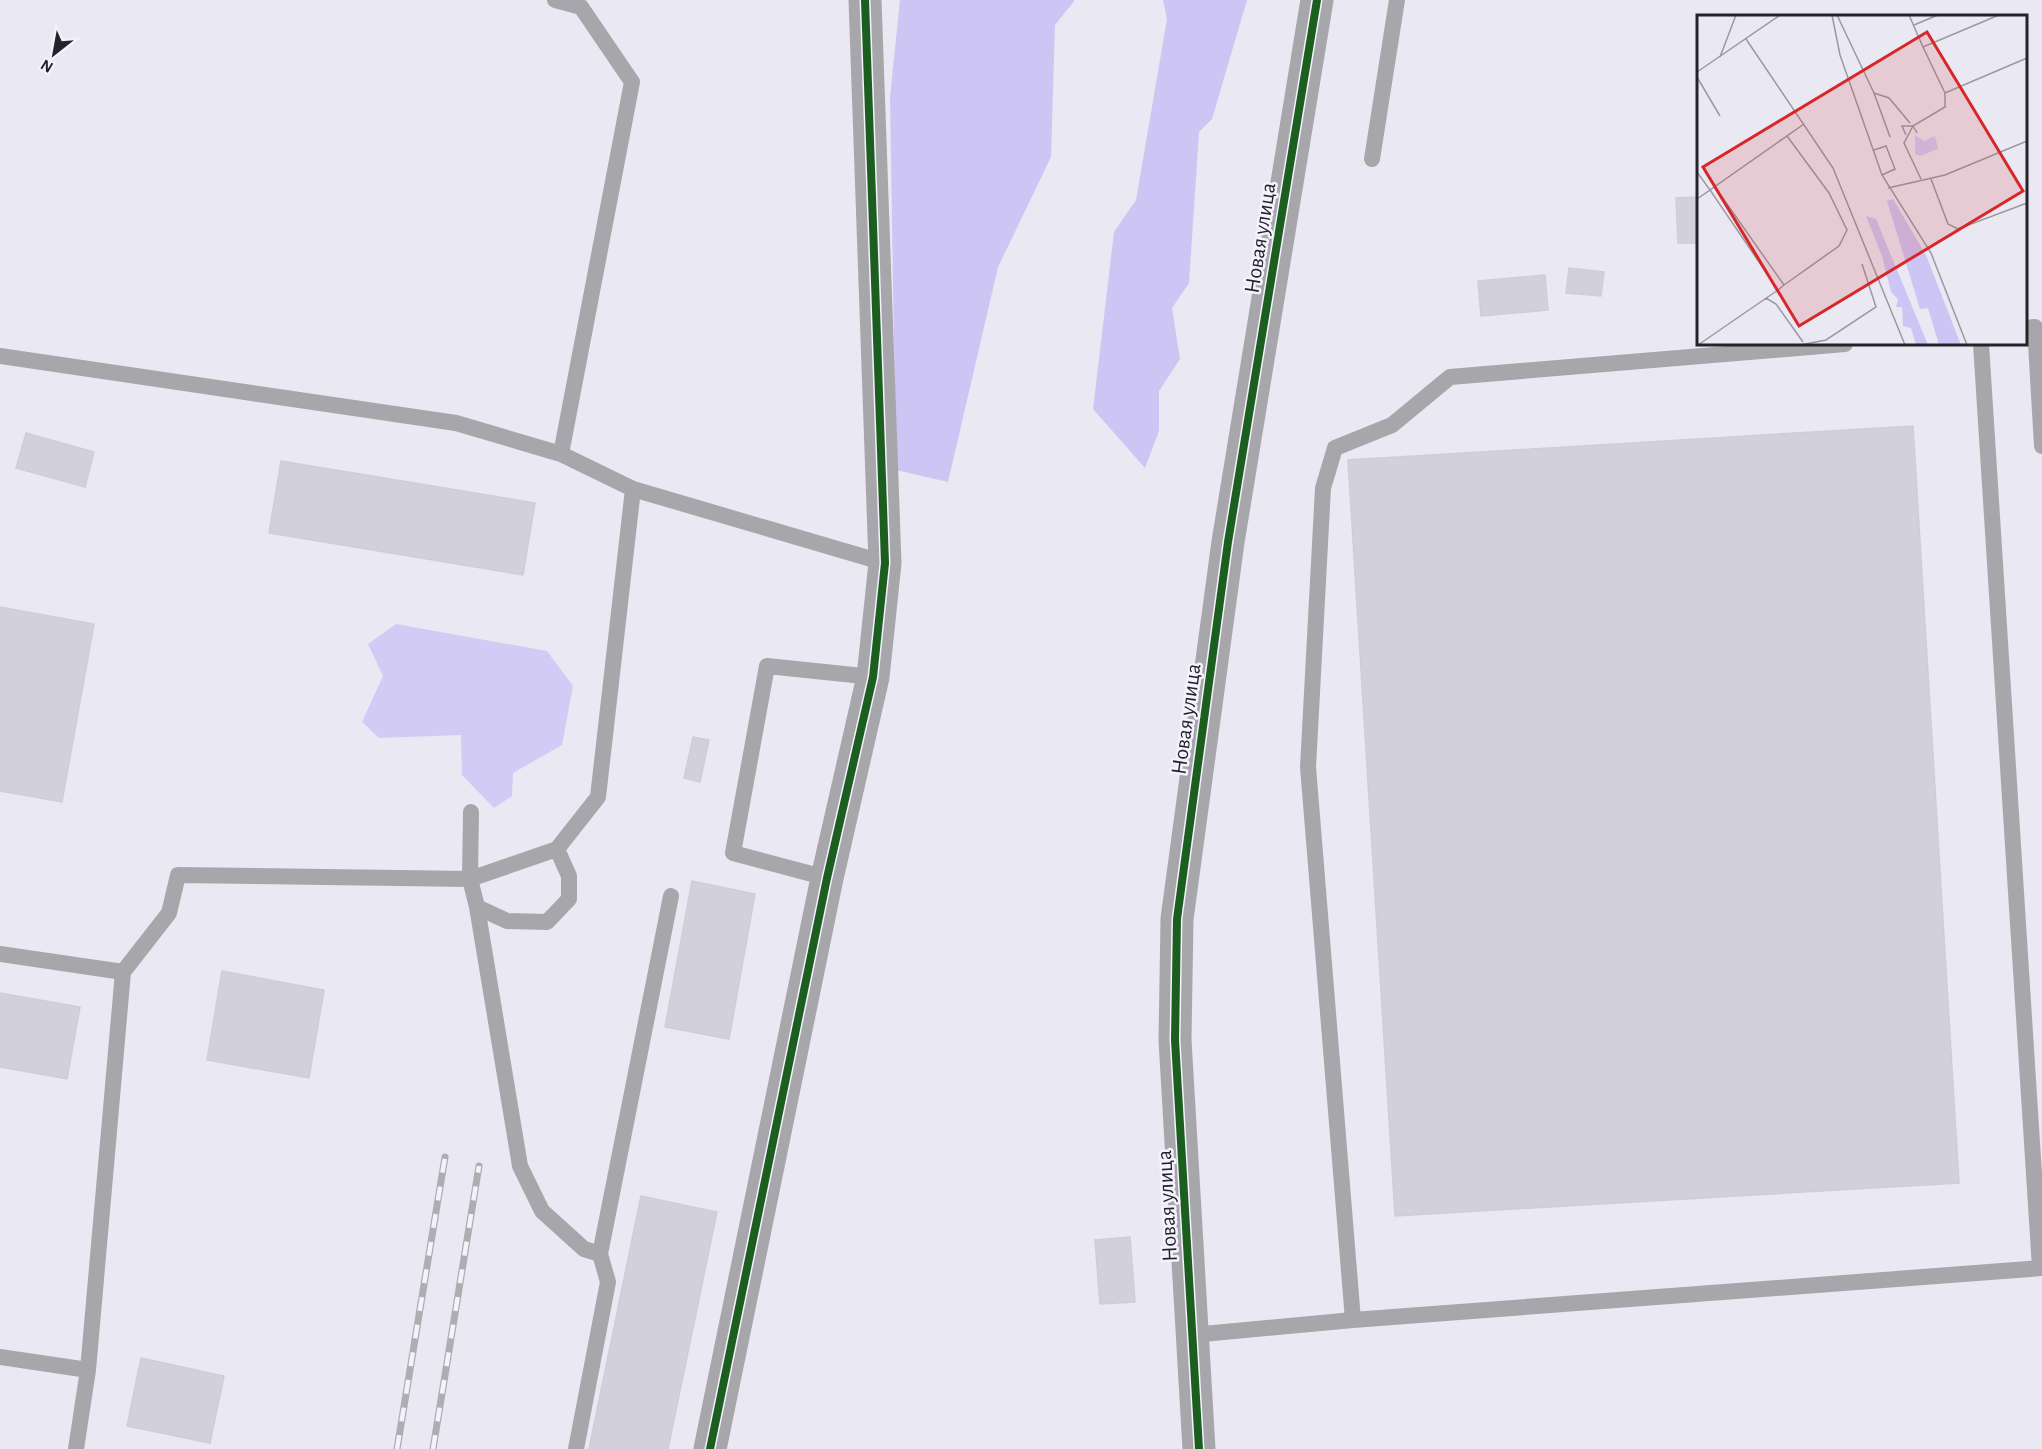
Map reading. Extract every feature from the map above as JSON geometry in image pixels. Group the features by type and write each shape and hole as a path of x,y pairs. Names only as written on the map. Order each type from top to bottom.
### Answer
{"street":[{"path":"710,1449 827,878 873,677 885,563 865,0"},
{"name":"Новая улица","path":"1199,1449 1175,1040 1177,919 1228,542 1317,0"}],"lane":[{"path":"555,0 580,7 632,82 561,454"},
{"path":"1372,159 1397,0"},
{"path":"2034,327 2042,446"},
{"path":"1353,1320 1308,766 1323,488 1335,448 1392,425 1450,377 1833,345"},
{"path":"1192,1335 1353,1320 2041,1268 1981,345"},
{"path":"0,356 456,423 561,454 633,489 885,563"},
{"path":"76,1449 88,1370 123,972 169,913 178,875 470,879 557,849 598,797 633,489"},
{"path":"827,878 733,853 767,666 873,677"},
{"path":"471,812 470,879 477,907 520,1167 542,1211 584,1248 600,1254"},
{"path":"477,907 507,921 547,922 569,899 569,876 557,849"},
{"path":"576,1449 608,1282 600,1254 671,896"},
{"path":"0,954 123,972"},
{"path":"0,1357 88,1370"}],"shaded area":[{"path":"900,0 1075,0 1055,25 1051,157 998,267 948,482 896,470 890,97"},
{"path":"1163,0 1247,0 1212,119 1199,132 1189,283 1172,308 1180,359 1159,391 1159,431 1145,468 1093,409 1114,232 1136,200 1167,19"},
{"path":"396,624 547,651 573,686 562,745 513,773 512,796 494,808 462,775 461,735 379,738 362,722 383,676 368,644"}],"building":[{"path":"1697,197 1697,243 1678,243 1676,198"},
{"path":"1569,268 1604,272 1601,296 1566,293"},
{"path":"1545,275 1548,310 1481,316 1478,281"},
{"path":"1913,426 1959,1183 1395,1216 1348,460"},
{"path":"26,433 94,452 85,487 16,468"},
{"path":"281,461 535,503 523,575 269,533"},
{"path":"0,607 94,624 62,802 0,791"},
{"path":"693,737 709,740 700,782 684,778"},
{"path":"692,881 755,894 729,1039 665,1027"},
{"path":"222,971 324,990 309,1078 207,1060"},
{"path":"0,993 80,1007 67,1079 0,1067"},
{"path":"641,1196 717,1212 668,1449 589,1449"},
{"path":"1130,1237 1135,1302 1100,1304 1095,1240"},
{"path":"141,1358 224,1376 210,1443 127,1426"}],"railway":[{"path":"397,1449 445,1157"},
{"path":"433,1449 479,1166"}],"cycle path":[{"path":"710,1449 827,878 873,677 885,563 865,0"},
{"path":"1199,1449 1175,1040 1177,919 1228,542 1317,0"}]}
